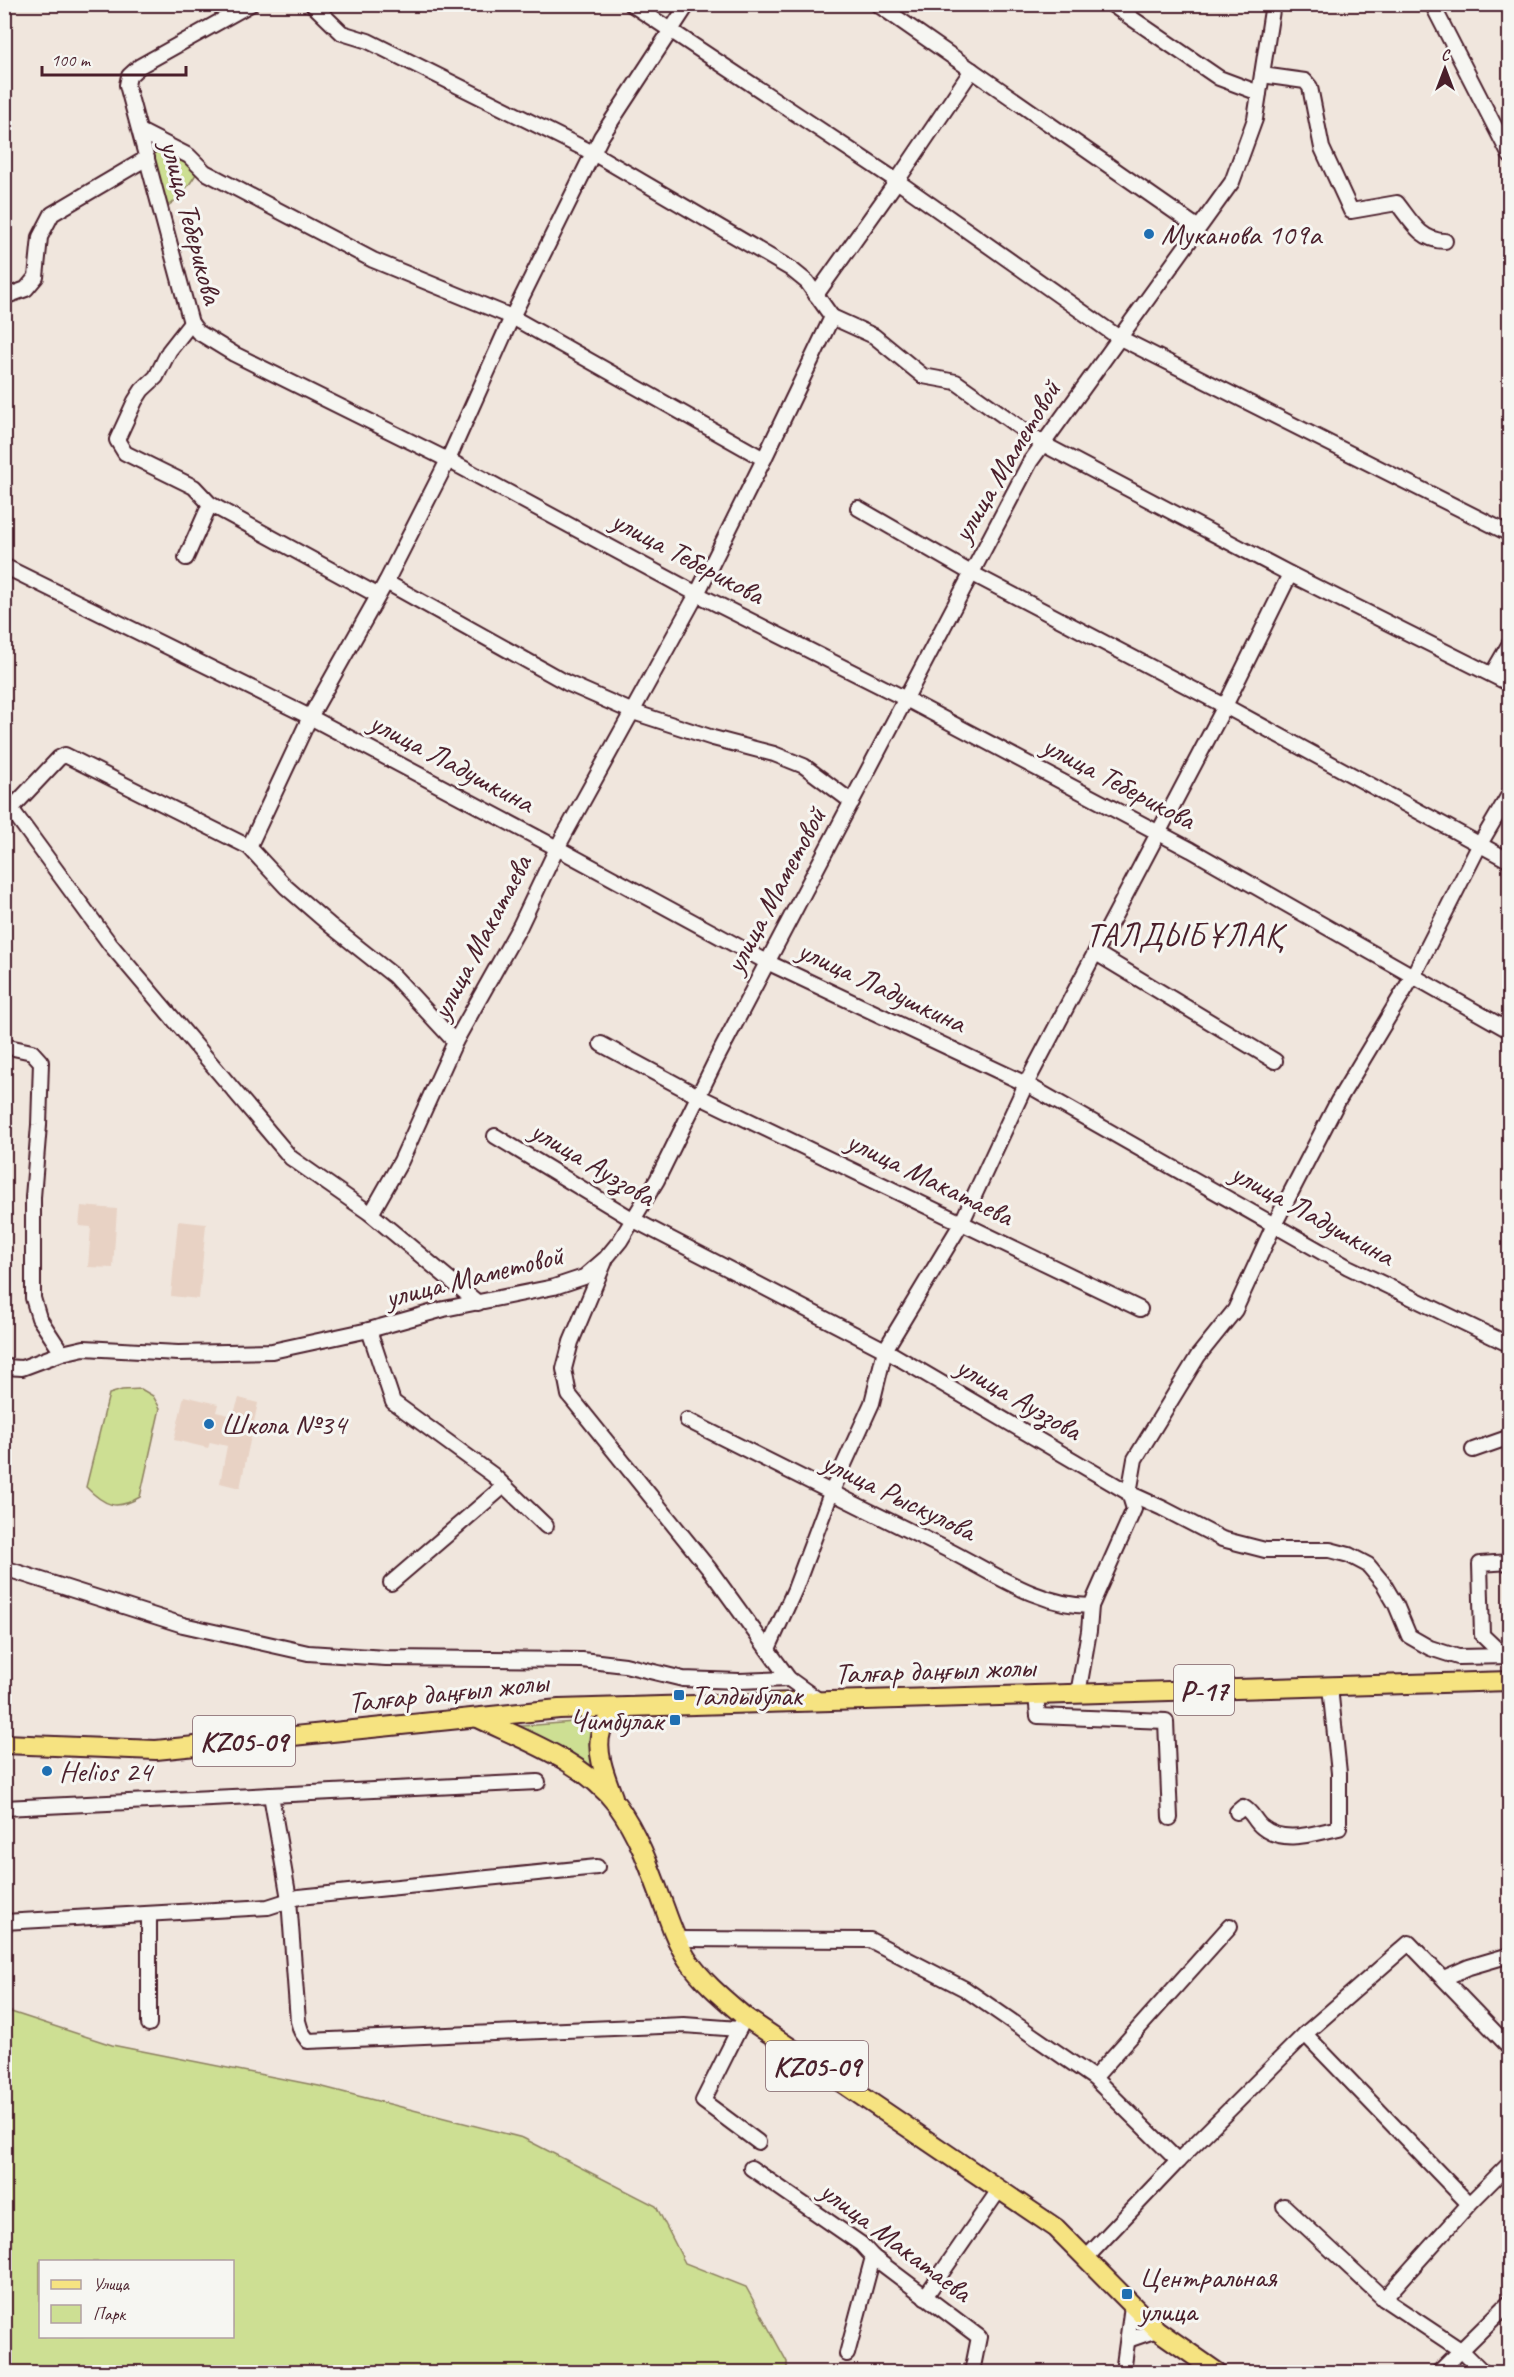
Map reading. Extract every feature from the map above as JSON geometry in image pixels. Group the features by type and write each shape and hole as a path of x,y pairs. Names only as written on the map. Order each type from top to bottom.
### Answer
{"main road":[{"name":"Талғар даңғыл жолы","path":"7,1748 156,1750 559,1709 1509,1681"},
{"path":"616,1804 600,1754 601,1731 611,1718 629,1707"},
{"name":"KZ05-09","path":"476,1718 564,1760 592,1779 616,1804 631,1828 676,1939 704,1980 742,2023 1056,2228 1157,2330 1217,2373"}],"street":[{"name":"улица Теберикова","path":"251,4 140,66 129,76 127,85 190,323 198,332 234,354 448,460 697,594 906,699 1159,833 1509,1031"},
{"path":"312,4 342,33 368,41 593,153 791,269 807,282 832,317 874,336 923,376 956,382 1043,444 1290,574 1509,684"},
{"path":"631,4 897,181 1118,337 1509,534"},
{"path":"249,847 309,717 376,595 386,582 448,460 512,317 601,137 688,4"},
{"path":"877,4 1197,227"},
{"path":"1112,4 1219,78 1259,93"},
{"name":"улица Маметовой","path":"4,1367 22,1368 84,1348 178,1353 261,1352 369,1330 444,1310 554,1287 584,1277 606,1258 657,1180 767,962 1030,462 1197,227 1232,182 1255,119 1273,4"},
{"path":"1432,4 1509,156"},
{"path":"816,295 972,70"},
{"path":"1262,75 1305,81 1310,87 1322,147 1351,211 1397,203 1418,231 1433,241 1445,241"},
{"path":"140,131 189,156 206,172 363,254 512,317 764,459"},
{"path":"4,297 26,289 36,277 40,237 52,214 147,158"},
{"name":"улица Макатаева","path":"371,1214 406,1151 456,1042 520,926 557,848 697,594 832,317"},
{"path":"190,323 169,351 156,377 138,396 117,440 125,453 194,487 210,504 376,595"},
{"path":"186,558 210,504"},
{"path":"858,508 971,573 1225,706 1509,861"},
{"name":"улица Ладушкина","path":"4,566 309,717 767,962 1026,1084 1348,1267 1509,1345"},
{"path":"768,1650 795,1589 831,1493 872,1403 885,1350 961,1224 1026,1084 1225,706 1290,574"},
{"path":"386,582 567,683 633,712 713,738 774,754 804,766 852,802"},
{"path":"1492,674 1509,643"},
{"path":"456,1042 394,976 295,894 249,847 65,755 8,804 110,944 291,1158 371,1214 478,1303"},
{"path":"1078,1694 1091,1606 1134,1509 1129,1493 1135,1459 1198,1356 1235,1310 1274,1225 1338,1101 1413,976 1480,844 1509,793"},
{"path":"1095,952 1275,1061"},
{"name":"улица Макатаева","path":"601,1044 698,1096 1140,1309"},
{"path":"4,1046 32,1052 41,1062 33,1197 33,1298 39,1318 63,1353"},
{"name":"улица Ауэзова","path":"495,1136 632,1220 885,1350 1129,1493 1222,1539 1265,1550 1330,1550 1349,1555 1368,1565 1383,1583 1409,1636 1430,1648 1458,1657 1507,1656"},
{"path":"606,1258 571,1342 564,1369 569,1395 710,1570 789,1679 821,1702"},
{"path":"369,1330 393,1402 456,1447 504,1486 546,1526"},
{"name":"улица Рыскулова","path":"687,1420 979,1565 1032,1595 1075,1606 1091,1606"},
{"path":"1473,1450 1509,1437"},
{"path":"391,1583 504,1486"},
{"path":"1507,1656 1482,1635 1480,1563 1509,1562"},
{"path":"4,1568 183,1624 308,1653 386,1658 582,1660 625,1665 683,1678 740,1682 789,1679"},
{"path":"1237,1812 1243,1807 1250,1811 1262,1827 1286,1838 1339,1828 1339,1773 1330,1687"},
{"path":"1036,1695 1038,1716 1166,1721 1170,1818"},
{"path":"4,1808 538,1782"},
{"path":"271,1795 289,1899 298,2020 301,2031 308,2041 742,2023 703,2102 758,2142"},
{"path":"4,1922 268,1907 289,1899 597,1867"},
{"path":"149,1914 149,2024"},
{"path":"1094,2078 1230,1926"},
{"path":"676,1939 870,1940 965,1989 1094,2078 1178,2161"},
{"path":"1087,2257 1178,2161 1305,2034 1409,1943 1509,2048"},
{"path":"1444,1978 1469,1966 1509,1955"},
{"path":"1305,2034 1469,2204"},
{"path":"1384,2299 1509,2163"},
{"name":"улица Макатаева","path":"750,2168 861,2244 873,2257 979,2337 972,2373"},
{"path":"925,2297 999,2190"},
{"path":"1284,2206 1384,2299 1462,2351 1483,2373"},
{"path":"847,2354 873,2257"},
{"path":"1439,2373 1509,2302"},
{"path":"1124,2373 1132,2306"},
{"path":"1128,2340 1157,2330"}],"shaded area":[{"path":"81,1206 117,1209 113,1268 88,1267 91,1227 79,1226"},
{"path":"178,1221 206,1224 199,1299 171,1296"},
{"path":"184,1396 218,1404 216,1412 233,1416 239,1398 258,1403 240,1488 220,1483 227,1446 210,1442 208,1448 174,1440"}],"green space":[{"path":"158,150 168,150 198,169 186,189 169,205 165,203 153,156"},
{"path":"141,1389 153,1396 160,1408 140,1497 124,1504 111,1504 99,1499 86,1487 109,1394 122,1390"},
{"path":"599,1720 589,1740 594,1768 561,1749 501,1725 523,1726"},
{"path":"5,2010 112,2045 319,2086 523,2138 656,2206 685,2263 746,2287 787,2362 787,2372 5,2372"}],"place":[{"name":"Муканова 109а","path":"1149,234"},
{"name":"Школа №34","path":"209,1424"},
{"name":"Талдыбулак","path":"679,1695"},
{"name":"Чимбулак","path":"675,1720"},
{"name":"Helios 24","path":"47,1771"},
{"name":"Центральная улица","path":"1127,2294"}],"district":[{"name":"ТАЛДЫБҰЛАҚ","path":"1185,934"}]}
